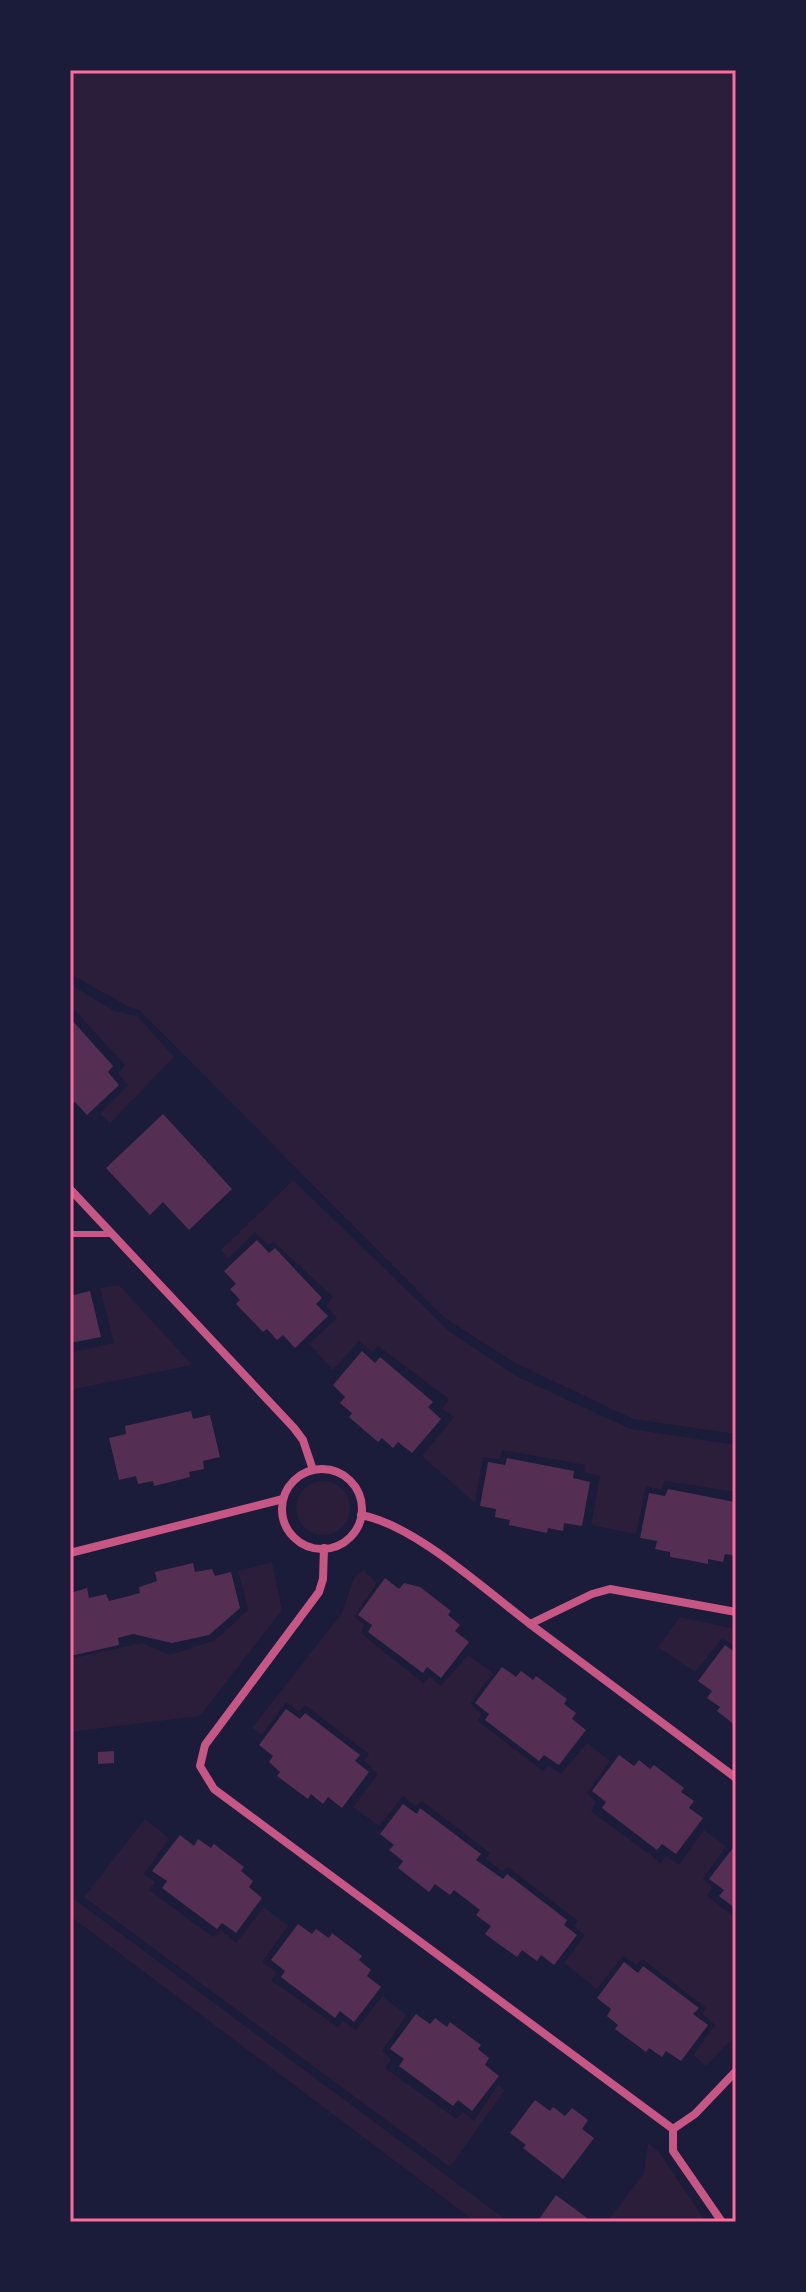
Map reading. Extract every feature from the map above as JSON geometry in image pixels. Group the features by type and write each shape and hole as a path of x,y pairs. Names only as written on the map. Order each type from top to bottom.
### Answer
{"street":[{"path":"70,1189 294,1428 303,1440 313,1470"},
{"path":"313,1470 332,1470 346,1476 362,1502 355,1532 343,1543 324,1548 299,1541 288,1529 282,1515 283,1499 290,1485 301,1474 313,1470"},
{"path":"70,1553 283,1499"},
{"path":"361,1515 387,1521 413,1535 736,1778"},
{"path":"324,1548 323,1579 319,1592 205,1745 200,1766 214,1789 673,2129"},
{"path":"530,1624 592,1594 610,1589 736,1612"},
{"path":"673,2129 695,2114 736,2071"},
{"path":"673,2129 673,2151 722,2222"}],"lane":[{"path":"70,1234 111,1234"}],"shaded area":[{"path":"70,70 736,70 736,1434 633,1419 515,1363 445,1318 139,1010 70,974"},
{"path":"70,984 114,1011 137,1016 174,1057 110,1123 100,1114 128,1085 118,1074 125,1065 70,1005"},
{"path":"293,1180 450,1332 518,1377 631,1429 736,1445 736,1492 665,1481 661,1490 646,1486 636,1534 591,1525 600,1476 584,1472 585,1465 502,1450 500,1459 483,1457 475,1503 422,1456 454,1417 442,1409 449,1399 378,1346 372,1352 359,1341 333,1370 309,1344 337,1318 326,1306 333,1297 274,1242 268,1245 255,1232 228,1259 221,1250"},
{"path":"119,1285 192,1365 70,1390 70,1353 114,1343 100,1288"},
{"path":"323,1481 342,1489 350,1508 342,1527 323,1535 304,1527 296,1508 304,1489"},
{"path":"272,1562 282,1610 200,1716 70,1732 70,1659 142,1643 170,1655 215,1640 248,1610 238,1571"},
{"path":"363,1570 377,1583 354,1617 365,1625 361,1633 423,1683 430,1677 441,1686 468,1655 493,1673 470,1703 481,1714 478,1721 543,1771 548,1765 561,1774 587,1743 610,1761 587,1793 596,1802 591,1811 661,1863 666,1856 679,1865 704,1830 726,1846 703,1879 712,1887 707,1896 736,1918 736,2035 706,2066 693,2055 715,2025 702,2014 706,2008 642,1959 637,1965 623,1956 597,1989 564,1963 585,1935 574,1926 578,1921 508,1867 502,1871 486,1859 490,1853 422,1801 415,1806 403,1796 379,1826 353,1807 378,1774 364,1761 369,1754 305,1705 299,1712 286,1702 262,1735 252,1728 342,1613 354,1578"},
{"path":"680,1617 736,1629 736,1647 722,1638 695,1672 658,1647"},
{"path":"145,1819 169,1838 144,1874 155,1882 149,1890 213,1937 221,1930 236,1943 264,1907 288,1926 262,1962 277,1972 272,1981 338,2027 343,2021 356,2030 382,1996 407,2015 382,2051 391,2059 385,2068 456,2119 463,2112 474,2121 498,2085 505,2090 450,2167 84,1897"},
{"path":"70,1896 509,2222 476,2222 70,1916"},
{"path":"648,2143 659,2152 706,2222 607,2222 644,2173"}],"building":[{"path":"70,1018 113,1066 108,1072 119,1085 87,1115 75,1102 70,1106"},
{"path":"163,1114 232,1189 189,1230 163,1202 150,1215 106,1168"},
{"path":"257,1240 269,1253 275,1248 322,1298 316,1304 328,1316 295,1348 283,1335 277,1340 267,1329 263,1332 236,1304 240,1300 230,1289 236,1284 224,1271"},
{"path":"90,1291 101,1337 70,1343 70,1296"},
{"path":"362,1351 375,1363 380,1357 433,1402 428,1407 441,1419 412,1453 398,1442 393,1448 382,1438 378,1442 349,1417 352,1413 340,1403 345,1397 333,1385"},
{"path":"191,1411 193,1419 210,1415 220,1457 203,1461 204,1469 189,1472 190,1477 154,1486 153,1481 138,1484 136,1476 119,1480 109,1438 126,1434 125,1426"},
{"path":"507,1458 574,1471 573,1478 590,1482 582,1526 564,1523 563,1531 548,1528 547,1533 509,1525 510,1520 495,1517 496,1509 480,1506 488,1462 505,1465"},
{"path":"668,1489 735,1502 736,1556 725,1554 723,1562 708,1559 708,1564 670,1557 670,1552 655,1549 657,1541 640,1538 649,1493 665,1496"},
{"path":"193,1563 195,1572 212,1569 215,1576 231,1572 240,1608 209,1635 172,1643 133,1634 118,1638 119,1645 70,1656 70,1593 87,1588 89,1598 106,1594 109,1601 140,1593 139,1587 157,1581 155,1572"},
{"path":"385,1578 399,1589 404,1583 420,1587 451,1611 448,1615 460,1625 455,1631 469,1642 441,1678 427,1667 423,1673 368,1632 372,1625 358,1615"},
{"path":"725,1645 736,1653 736,1726 717,1711 720,1707 707,1698 712,1691 698,1681"},
{"path":"502,1667 516,1677 521,1671 533,1680 536,1676 567,1699 564,1704 576,1713 572,1719 586,1730 559,1765 544,1755 539,1761 485,1720 489,1714 475,1703"},
{"path":"286,1709 300,1719 305,1713 360,1755 355,1761 369,1772 342,1808 328,1797 323,1804 311,1794 308,1799 277,1776 280,1772 269,1762 273,1756 259,1745"},
{"path":"114,1751 114,1763 98,1764 98,1752"},
{"path":"619,1755 634,1766 639,1760 650,1769 654,1765 684,1788 681,1792 694,1801 689,1808 703,1818 676,1854 662,1844 657,1850 602,1808 606,1802 592,1791"},
{"path":"403,1804 417,1814 420,1808 481,1854 476,1860 503,1879 507,1874 567,1920 564,1925 577,1935 554,1965 541,1955 537,1961 522,1950 517,1957 485,1934 491,1926 476,1915 480,1910 454,1890 450,1895 435,1884 429,1892 398,1868 403,1861 389,1850 394,1845 380,1834"},
{"path":"180,1835 194,1846 198,1839 211,1848 214,1844 244,1867 241,1871 253,1881 249,1887 262,1898 236,1933 222,1923 217,1929 162,1888 167,1881 152,1871"},
{"path":"736,1844 736,1909 719,1896 724,1890 709,1879"},
{"path":"298,1924 312,1934 316,1929 329,1938 332,1933 362,1956 359,1960 371,1970 367,1976 381,1987 354,2022 340,2011 335,2018 281,1977 285,1971 271,1960"},
{"path":"624,1962 638,1973 643,1966 699,2008 693,2014 708,2025 681,2061 666,2051 662,2057 649,2048 646,2052 615,2029 618,2025 607,2016 611,2009 597,1998"},
{"path":"416,2014 430,2024 435,2018 447,2027 450,2022 481,2045 478,2049 489,2058 485,2065 499,2076 472,2111 458,2100 453,2106 399,2066 404,2059 390,2049"},
{"path":"535,2100 550,2111 553,2107 565,2116 572,2108 588,2120 582,2129 594,2138 563,2179 523,2148 526,2145 510,2133"},
{"path":"556,2195 587,2218 584,2222 537,2222"}]}
